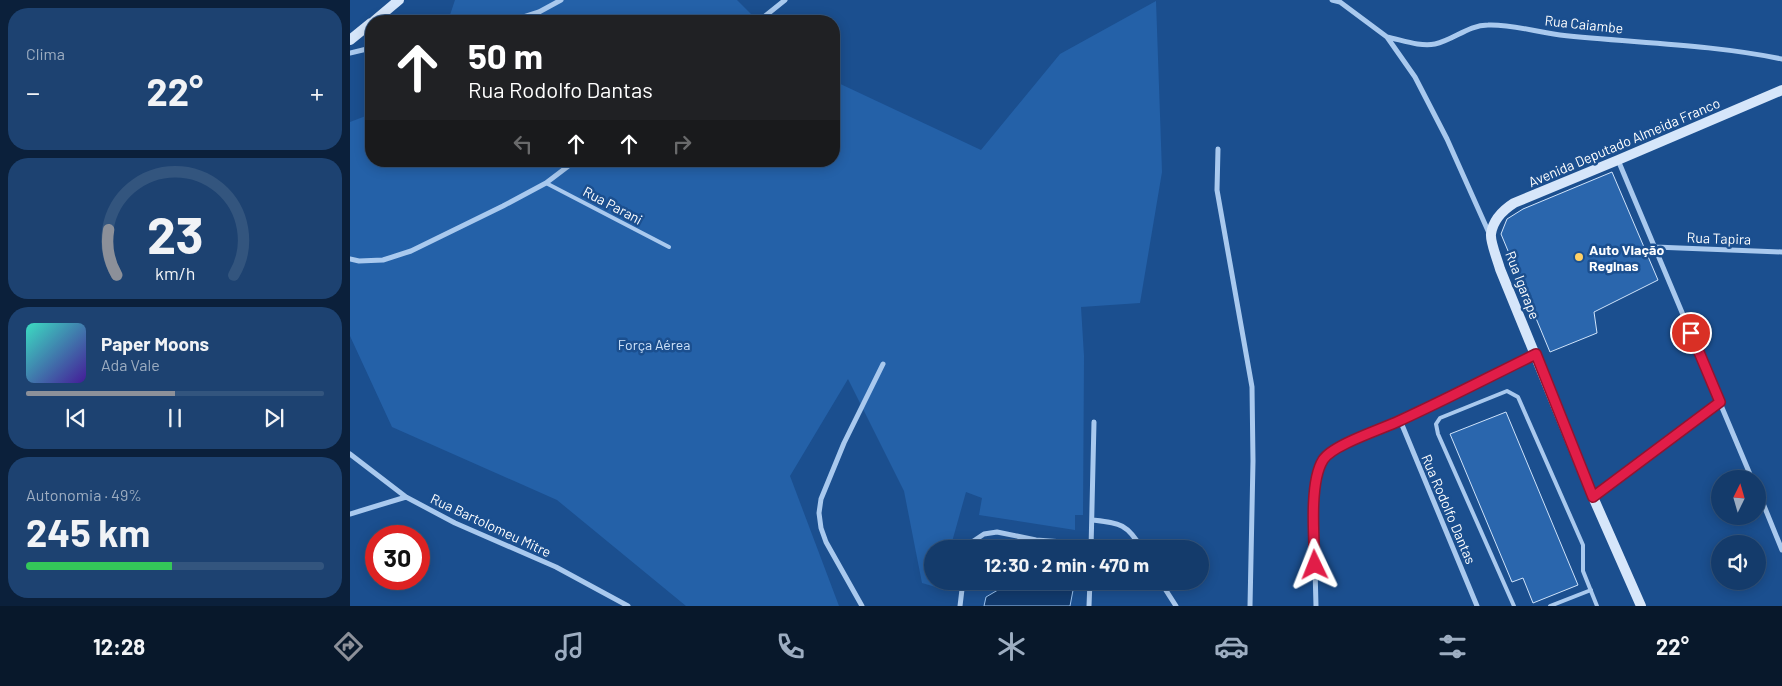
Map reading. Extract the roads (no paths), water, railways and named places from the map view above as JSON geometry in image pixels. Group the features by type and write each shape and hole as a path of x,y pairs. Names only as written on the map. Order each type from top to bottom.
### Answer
{"main road":[{"path":"381,15 399,0"},
{"path":"350,40 365,28"},
{"name":"Avenida Deputado Almeida Franco","path":"1490,236 1498,217 1514,203 1782,90"},
{"name":"Rua Igarape","path":"1490,236 1500,269 1593,497 1641,606"}],"street":[{"path":"530,15 562,0"},
{"path":"766,15 785,0"},
{"name":"Rua Igarape","path":"1332,0 1340,2 1387,37 1415,77 1447,139 1490,236"},
{"name":"Rua Caiambe","path":"1387,37 1420,44 1435,44 1475,26 1489,25 1517,27 1559,34 1730,50 1782,59"},
{"path":"350,54 365,50"},
{"path":"1218,149 1217,190 1252,387 1253,452 1250,606"},
{"path":"1618,160 1748,470"},
{"path":"350,259 359,261 383,260 411,251 546,183 567,167"},
{"name":"Rua Tapira","path":"1655,247 1782,252"},
{"path":"1316,606 1315,485 1323,459 1339,447 1400,420 1536,354"},
{"path":"862,606 826,542 821,528 819,513 821,499 844,443 883,364"},
{"path":"1593,497 1720,402"},
{"name":"Rua Rodolfo Dantas","path":"1400,420 1477,606"},
{"path":"1091,540 1094,422"},
{"name":"Rua Bartolomeu Mitre","path":"350,454 406,497 456,523 556,566 628,606"},
{"path":"350,514 406,497"},
{"path":"1766,511 1782,550"},
{"path":"1092,520 1115,523 1127,528 1136,540"},
{"path":"975,540 984,534 997,532 1036,540"},
{"path":"960,606 962,590"},
{"path":"1089,606 1090,590"},
{"path":"1166,590 1176,606"},
{"path":"1251,599 1256,606"}],"lane":[{"name":"Rua Parani","path":"546,183 669,247"},
{"path":"1514,606 1438,434 1436,424 1440,418 1507,391 1518,397 1583,545 1583,571 1597,606"},
{"path":"1550,606 1591,590"}],"place":[{"name":"Auto Viação Reginas","path":"1579,257"}],"park label":[{"name":"Força Aérea","path":"654,344"}]}
